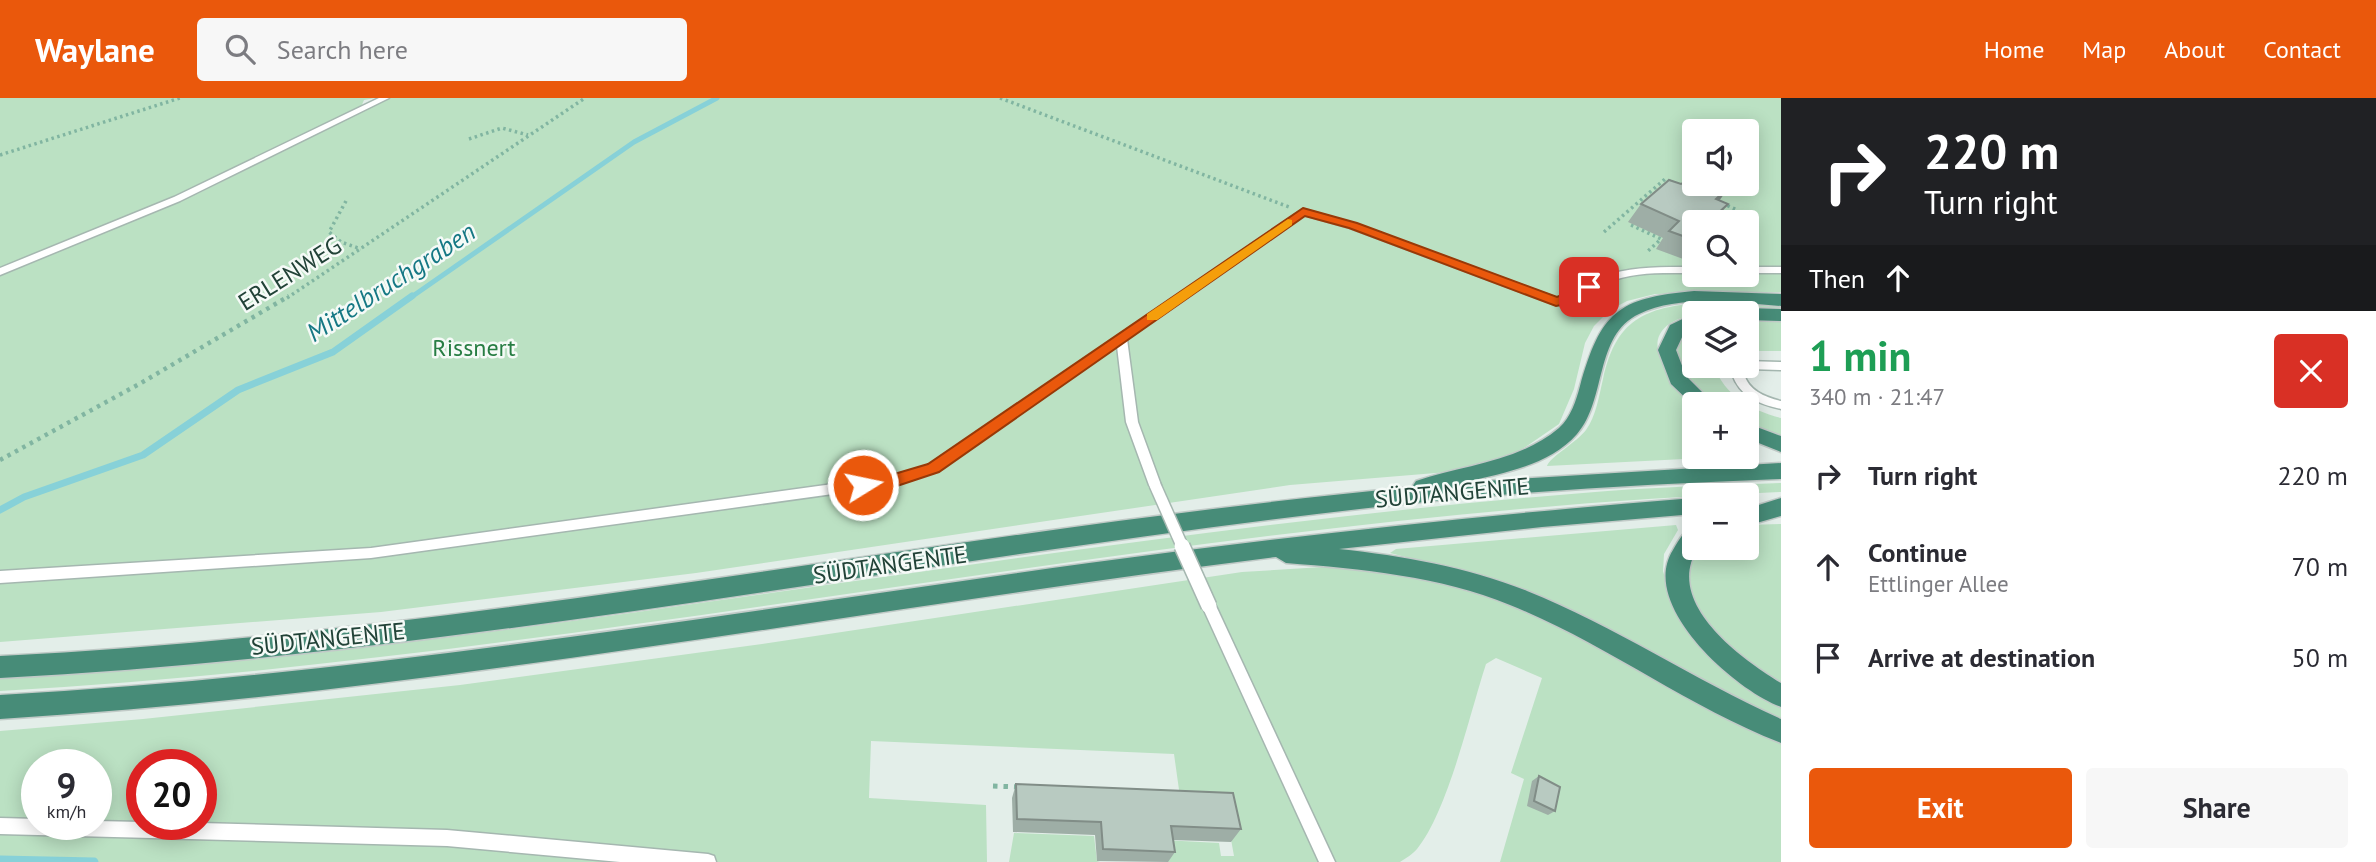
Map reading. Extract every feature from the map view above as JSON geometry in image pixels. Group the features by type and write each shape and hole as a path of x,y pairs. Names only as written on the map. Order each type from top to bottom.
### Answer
{"highway":[{"path":"1394,498 1451,476 1490,471 1524,460 1569,431 1581,411 1608,332 1625,313 1643,305 1687,298 1781,299"},
{"path":"1759,314 1781,315"},
{"path":"1682,326 1676,329 1667,350 1678,379 1692,392"},
{"path":"1759,435 1781,444"},
{"name":"SÜDTANGENTE","path":"0,667 145,657 461,624 1115,532 1394,498 1572,482 1781,471"},
{"path":"1759,504 1781,504"},
{"path":"1759,516 1781,504"},
{"name":"SÜDTANGENTE","path":"0,707 365,674 1435,527 1682,507"},
{"path":"1682,550 1676,572 1684,604 1716,647 1740,669 1781,696"},
{"path":"1249,551 1391,563 1445,574 1496,589 1558,616 1691,688 1781,731"}],"lane":[{"path":"0,272 177,199 385,98"},
{"path":"0,577 371,553 891,481 934,468 1303,212 1353,226 1556,302 1567,300 1615,276 1647,271 1682,270"},
{"path":"1759,270 1781,270"},
{"path":"1122,339 1132,422 1155,485 1327,862"},
{"path":"1759,366 1781,366"},
{"path":"1740,378 1744,388 1760,399 1781,405"},
{"path":"0,826 447,838 708,862"}],"path":[{"path":"0,155 180,98"},
{"name":"ERLENWEG","path":"0,460 135,388 362,250 586,98"},
{"path":"1000,98 1303,212"},
{"path":"468,139 502,128 529,135"},
{"path":"1604,232 1665,179 1681,186"},
{"path":"1647,195 1656,198"},
{"path":"1714,200 1736,210"},
{"path":"346,201 334,218 330,232 341,242 362,250"},
{"path":"1631,226 1661,239 1647,252"},
{"path":"993,786 1032,787"}],"green space":[{"path":"0,98 375,98 364,100 361,107 208,183 0,269"},
{"name":"Rissnert","path":"390,98 1781,98 1781,292 1655,294 1627,301 1610,310 1594,326 1585,343 1574,389 1559,424 1518,452 1460,471 1290,485 696,573 381,612 0,642 0,275 199,193"},
{"path":"1759,303 1781,304 1781,309 1759,309"},
{"path":"1682,305 1682,318 1661,332 1658,349 1668,373 1684,392 1682,459 1547,466 1586,430 1597,406 1609,358 1617,341 1639,318"},
{"path":"1759,320 1781,321 1781,351 1759,351"},
{"path":"1682,339 1682,367 1678,357 1678,347"},
{"path":"1689,378 1720,378 1730,392 1701,392"},
{"path":"1759,411 1781,418 1781,438 1759,429"},
{"path":"1781,483 1781,492 1759,493 1759,484"},
{"path":"1682,487 1682,498 1557,506 1334,528 1112,556 446,649 223,674 0,691 0,679 115,672 343,650 1247,528 1499,500"},
{"path":"1781,524 1781,685 1747,660 1712,627 1699,608 1691,588 1690,568 1693,560 1759,560 1759,525"},
{"path":"1676,525 1678,530 1664,554 1663,571 1671,599 1781,705 1781,721 1480,576 1390,553 1396,549"},
{"path":"1339,566 1422,579 1477,593 1529,611 1781,743 1781,862 1500,862 1524,779 1511,773 1542,678 1496,658 1486,664 1439,811 1417,849 1400,862 1166,862 1163,840 1219,843 1221,856 1234,856 1225,806 1181,804 1174,754 871,741 869,798 986,805 987,862 0,862 0,731 143,719 460,685 762,644 1242,572"},
{"path":"1014,833 1094,836 1097,861 1100,862 1009,862"}],"building":[{"path":"1669,180 1681,184 1682,196 1719,196 1716,199 1728,204 1722,210 1682,210 1682,236 1669,231 1679,221 1641,204"},
{"path":"1539,776 1560,787 1555,811 1534,801"},
{"path":"1016,784 1233,793 1241,829 1171,826 1175,852 1103,849 1101,822 1017,819"}],"waterway":[{"name":"Mittelbruchgraben","path":"410,298 634,142 717,98"},
{"name":"Mittelbruchgraben","path":"0,510 24,497 143,455 238,390 333,352 412,296"},
{"path":"0,860 94,862"}],"slow traffic":[{"path":"1152,317 1288,222"}],"route":[{"path":"863,485 891,481 934,468 1303,212 1353,226 1556,302 1567,300 1589,287"}]}
